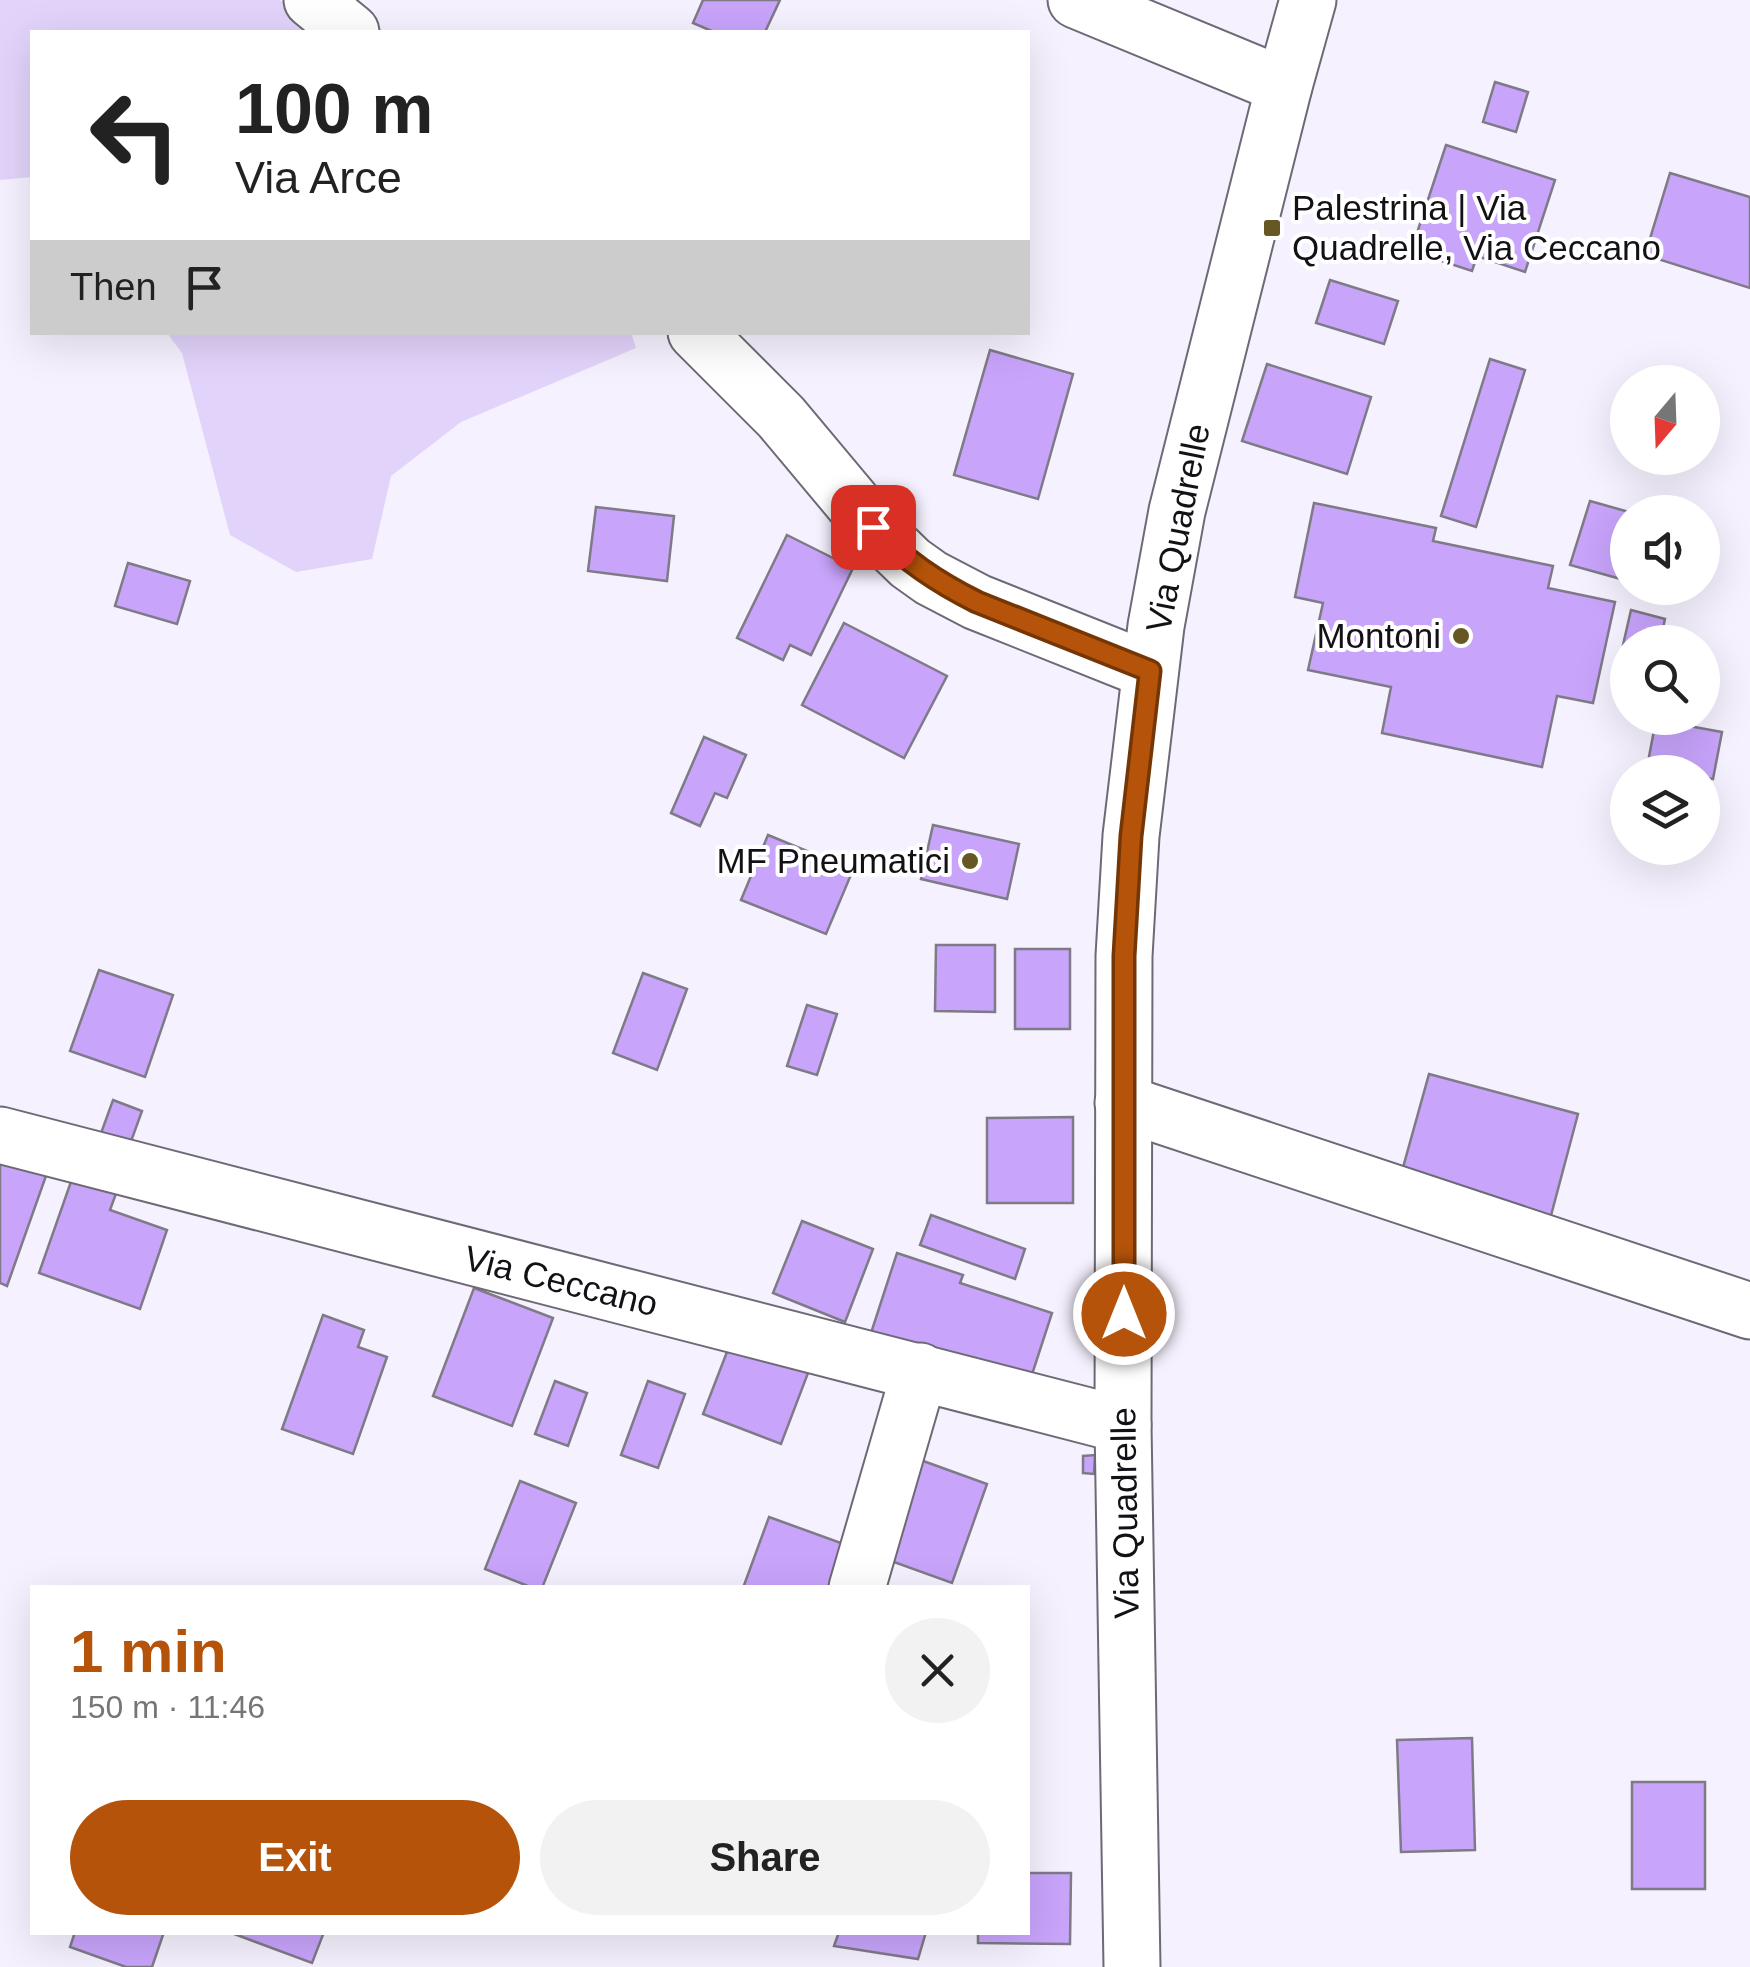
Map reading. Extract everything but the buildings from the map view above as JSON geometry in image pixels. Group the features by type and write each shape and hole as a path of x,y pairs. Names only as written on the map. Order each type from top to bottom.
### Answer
{"street":[{"path":"312,0 349,30"},
{"path":"1076,0 1284,86"},
{"name":"Via Quadrelle","path":"1132,1967 1123,1425 1124,956 1128,874 1150,671 1168,555 1308,0"},
{"path":"699,335 781,417 873,527 910,563 977,602 1150,671"},
{"path":"1123,1103 1750,1311"},
{"name":"Via Ceccano","path":"0,1135 1123,1425"},
{"path":"858,1585 920,1371"}],"shaded area":[{"path":"0,0 280,0 316,30 30,30 30,177 0,180"},
{"path":"168,335 632,335 636,348 461,422 391,476 372,559 296,572 230,535 182,353"}],"place":[{"name":"Palestrina | Via Quadrelle, Via Ceccano","path":"1272,228"},
{"name":"Montoni","path":"1461,636"},
{"name":"MF Pneumatici","path":"970,861"}],"route":[{"path":"873,527 910,563 954,591 1150,671 1131,836 1124,956 1124,1314"}]}
